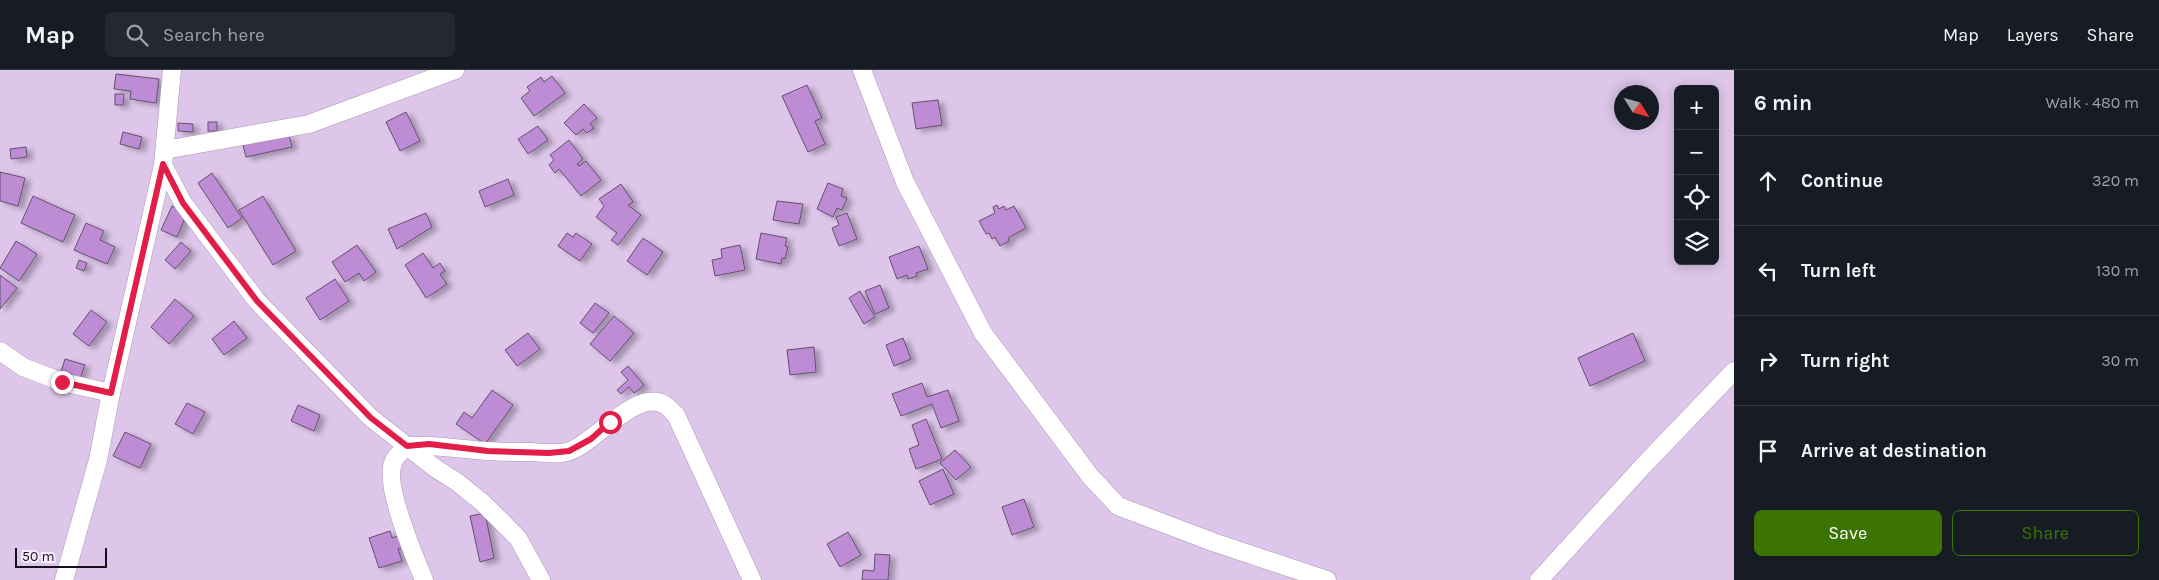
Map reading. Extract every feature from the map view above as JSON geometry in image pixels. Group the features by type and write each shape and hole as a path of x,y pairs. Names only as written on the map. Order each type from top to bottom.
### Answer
{"street":[{"path":"64,580 98,460 111,393 164,157 172,70"},
{"path":"164,157 309,124 455,70"},
{"path":"862,70 905,182 983,333 1090,476 1118,506 1222,545 1327,580"},
{"path":"164,157 183,203 257,301 371,418 435,468 457,482 490,510 518,538 540,580"},
{"path":"0,351 22,367 62,382 111,393"},
{"path":"1539,580 1643,466 1734,371"},
{"path":"424,580 403,526 391,479 393,461 407,446 429,444 488,451 549,453 569,451 591,439 610,422 637,405 652,402 664,404 676,415 752,580"}],"building":[{"path":"116,74 159,79 156,103 130,99 131,91 114,89"},
{"path":"552,76 565,93 534,116 521,98 530,91 527,87 541,77 544,82"},
{"path":"807,85 822,118 815,121 825,144 808,152 782,96"},
{"path":"115,94 124,94 123,105 115,105"},
{"path":"938,100 942,125 916,129 912,103"},
{"path":"584,104 597,118 590,124 594,128 587,133 583,129 576,135 564,123"},
{"path":"406,112 420,141 400,151 386,122"},
{"path":"208,122 217,122 217,131 208,131"},
{"path":"178,123 193,124 193,132 178,131"},
{"path":"538,126 548,140 528,154 518,139"},
{"path":"123,132 142,137 139,149 120,144"},
{"path":"289,135 292,147 246,157 243,145"},
{"path":"569,140 583,159 577,164 579,166 586,161 601,180 581,196 559,169 555,173 549,165 554,160 550,155"},
{"path":"26,147 27,157 11,159 10,149"},
{"path":"0,172 25,178 18,206 0,201"},
{"path":"212,173 242,218 228,228 198,183"},
{"path":"508,179 514,195 485,207 479,191"},
{"path":"828,183 843,189 841,196 847,198 842,210 837,208 833,217 817,209"},
{"path":"621,184 633,202 628,205 641,215 618,245 611,240 617,233 596,217 604,206 599,199"},
{"path":"33,196 75,215 63,242 21,223"},
{"path":"263,196 296,251 273,265 239,210"},
{"path":"777,201 803,204 799,224 773,220"},
{"path":"997,205 999,209 1004,206 1006,210 1014,206 1026,228 1008,238 1009,241 1000,246 995,237 992,239 989,233 986,234 979,221 995,213 993,207"},
{"path":"172,206 187,213 177,237 161,230"},
{"path":"426,213 432,227 397,249 388,229"},
{"path":"847,213 857,239 839,246 832,228 839,225 836,217"},
{"path":"86,223 104,231 100,240 115,247 107,264 74,250"},
{"path":"567,233 573,237 576,233 592,244 580,261 558,246"},
{"path":"761,233 787,238 785,246 788,247 785,259 782,258 781,264 756,259"},
{"path":"643,238 663,252 647,275 627,261"},
{"path":"16,241 37,254 19,281 0,268"},
{"path":"181,242 191,251 175,269 165,260"},
{"path":"357,245 376,272 364,281 359,273 345,282 332,262"},
{"path":"740,245 745,270 715,276 712,260 722,258 721,249"},
{"path":"919,246 928,269 916,273 917,276 908,279 907,275 897,279 889,257"},
{"path":"423,253 433,268 440,263 445,271 440,274 447,284 426,298 405,265"},
{"path":"79,260 87,263 84,271 76,268"},
{"path":"0,275 17,288 0,309"},
{"path":"335,279 349,301 320,320 306,298"},
{"path":"880,285 889,308 875,314 865,291"},
{"path":"860,291 875,317 864,324 849,298"},
{"path":"175,299 194,316 169,344 151,327"},
{"path":"595,303 609,313 593,333 580,323"},
{"path":"91,310 107,322 89,346 73,334"},
{"path":"614,316 634,333 610,361 590,344"},
{"path":"234,321 247,338 224,355 212,339"},
{"path":"528,333 540,349 517,366 505,350"},
{"path":"1633,333 1645,361 1590,386 1578,358"},
{"path":"903,338 911,359 894,366 886,345"},
{"path":"814,347 816,372 790,375 787,350"},
{"path":"65,359 85,365 79,381 60,375"},
{"path":"628,366 644,385 634,393 629,387 621,394 617,390 628,380 621,372"},
{"path":"922,383 927,397 948,390 959,421 941,428 932,404 901,416 892,394"},
{"path":"492,390 513,405 485,444 456,424 464,412 472,418"},
{"path":"187,403 205,412 193,434 175,424"},
{"path":"298,405 320,415 314,431 291,421"},
{"path":"926,419 942,459 916,469 909,449 919,445 912,425"},
{"path":"125,432 151,444 140,468 113,456"},
{"path":"955,450 971,467 956,480 940,463"},
{"path":"943,469 954,494 930,505 919,481"},
{"path":"1024,499 1034,527 1012,535 1002,507"},
{"path":"485,513 494,558 480,562 470,516"},
{"path":"390,531 392,538 401,535 405,546 398,549 402,561 379,568 369,538"},
{"path":"848,532 861,555 840,567 827,544"},
{"path":"875,554 890,555 888,580 862,580 863,570 874,571"}],"route":[{"path":"62,382 111,393 163,164 183,203 257,301 371,418 407,446 429,444 488,451 549,453 569,451 591,439 610,422"}]}
